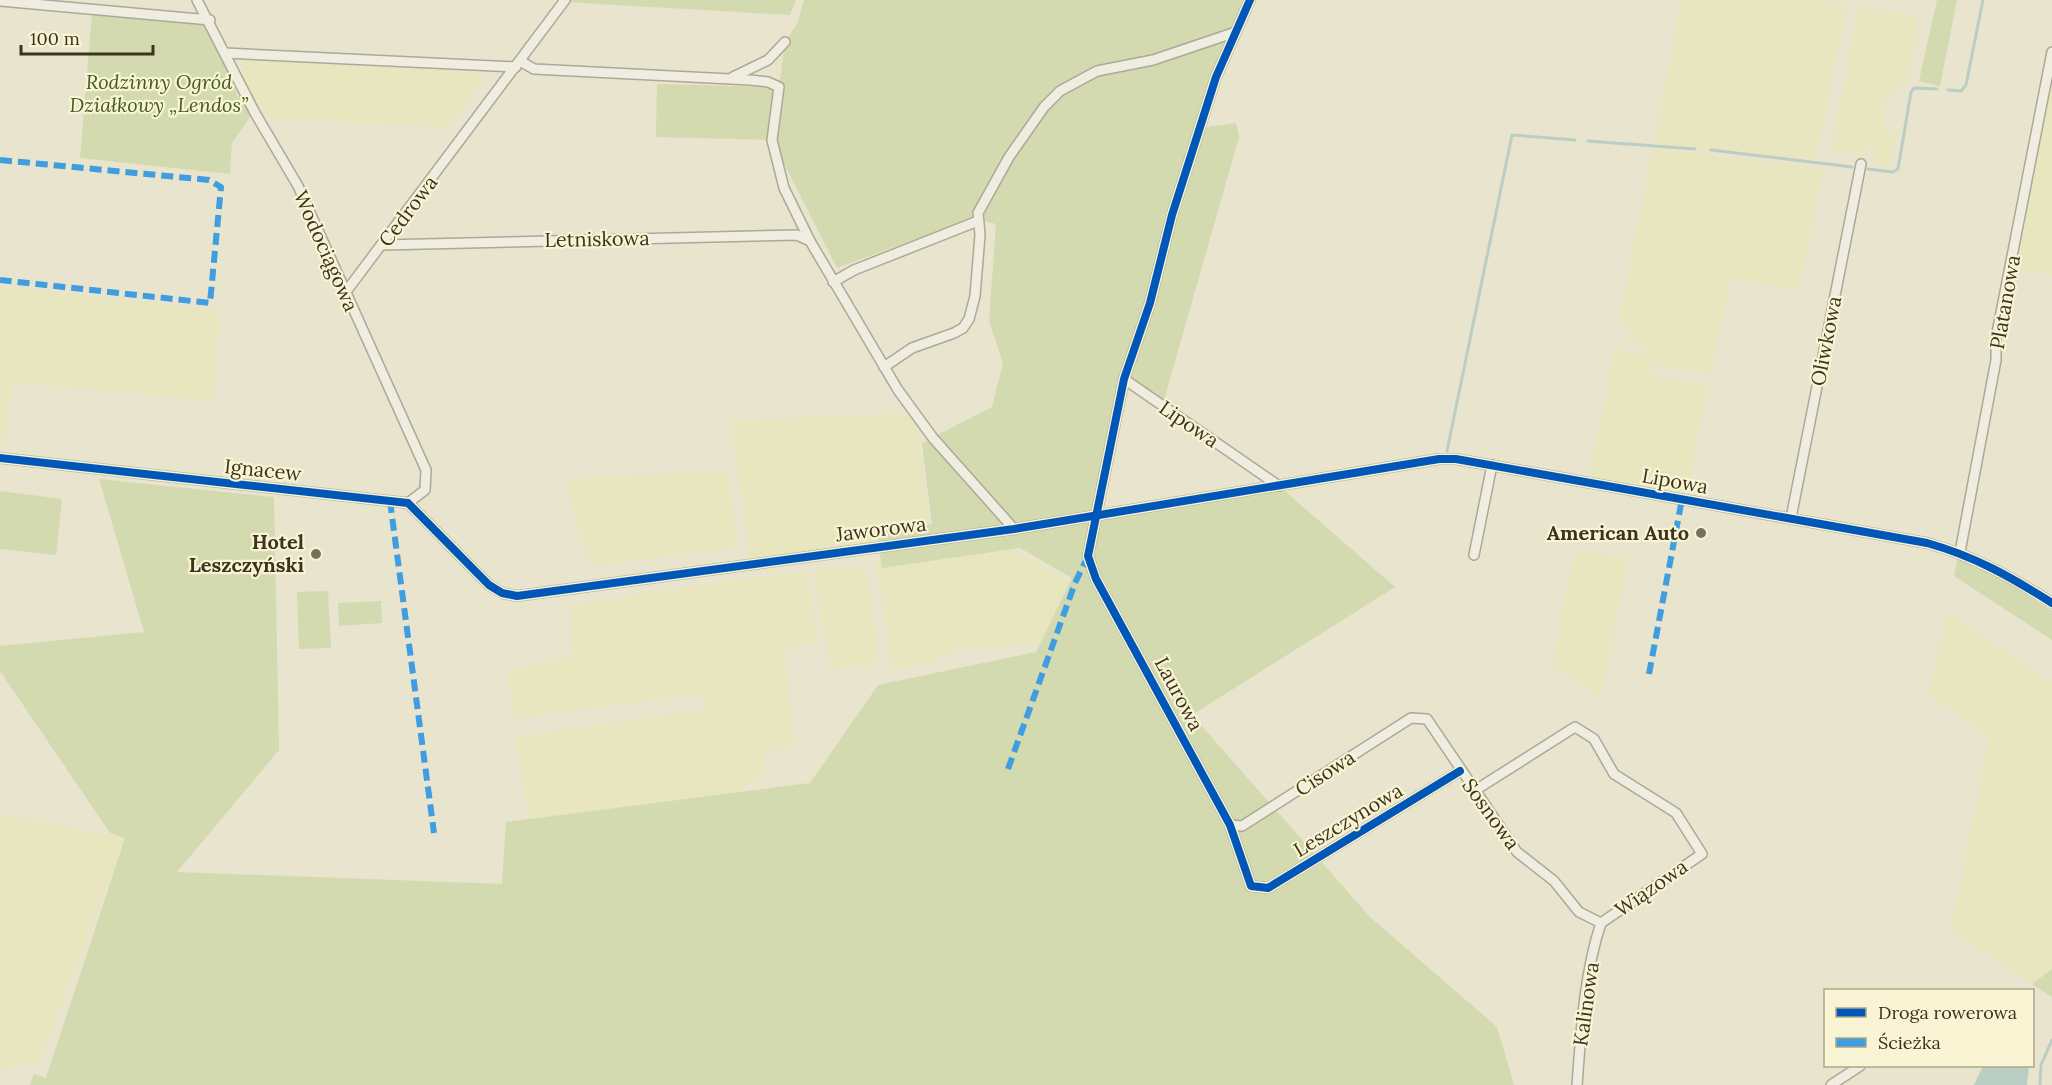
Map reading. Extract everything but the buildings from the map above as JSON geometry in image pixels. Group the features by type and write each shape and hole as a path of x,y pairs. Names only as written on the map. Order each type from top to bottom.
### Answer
{"street":[{"name":"Wodociągowa","path":"197,0 210,20 255,113 298,186 426,470 425,490 408,503"},
{"name":"Cedrowa","path":"345,293 565,0"},
{"name":"Laurowa","path":"1250,0 1216,77 1172,215 1150,303 1124,379 1088,556 1096,579 1230,825 1251,886"},
{"path":"0,1 210,20"},
{"path":"884,367 912,348 963,328 969,319 975,296 980,235 978,213 1009,157 1044,107 1060,91 1097,71 1153,60 1236,32"},
{"path":"728,79 763,64 785,42"},
{"name":"Platanowa","path":"1960,552 1996,360 1996,339 2052,52"},
{"path":"225,53 518,64 534,69 554,71 768,82 779,87 772,140 784,188 810,241 884,367 933,438 1014,529"},
{"name":"Oliwkowa","path":"1791,518 1861,164"},
{"path":"833,282 854,270 978,221"},
{"name":"Letniskowa","path":"382,244 797,235 810,241"},
{"name":"Lipowa","path":"1124,379 1279,486 1439,459 1491,465 1927,543 1960,552 1995,567 2052,603"},
{"name":"Ignacew","path":"0,458 408,503"},
{"path":"1474,555 1491,465"},
{"name":"Jaworowa","path":"408,503 489,585 502,593 517,596 1014,529 1279,486"},
{"name":"Cisowa","path":"1230,825 1242,826 1411,718 1420,717"},
{"name":"Sosnowa","path":"1420,717 1427,719 1516,852 1554,881 1579,912 1601,923"},
{"name":"Wiązowa","path":"1474,790 1575,727 1594,739 1614,774 1676,813 1702,854 1601,923"},
{"name":"Leszczynowa","path":"1251,886 1268,888 1460,771"},
{"name":"Kalinowa","path":"1577,1085 1581,1031 1596,940 1601,923"},
{"path":"1831,1085 1857,1067"}],"shaded area":[{"path":"1682,0 1822,0 1846,5 1816,160 1654,143"},
{"path":"1859,7 1919,17 1915,25 1919,34 1907,84 1896,86 1883,105 1884,133 1898,133 1890,168 1875,165 1876,154 1867,145 1862,151 1866,156 1832,150"},
{"path":"244,60 480,73 483,80 448,127 261,118 239,75 246,75 240,65"},
{"path":"2052,65 2052,276 2012,267"},
{"path":"1653,149 1700,154 1701,150 1709,151 1708,155 1823,169 1799,291 1730,278 1711,374 1653,363 1651,375 1708,386 1687,493 1590,476 1615,350 1649,355 1643,345 1628,342 1631,325 1619,322"},
{"path":"0,286 220,311 213,401 12,382 4,445 0,444"},
{"path":"906,413 918,429 929,524 877,532 878,542 750,559 731,421"},
{"path":"728,471 738,547 590,566 566,479"},
{"path":"1011,549 1069,581 1040,644 956,649 926,665 893,668 876,561"},
{"path":"1575,551 1628,558 1601,697 1552,666"},
{"path":"861,566 868,575 877,637 876,661 874,664 831,669 813,571"},
{"path":"806,571 818,642 784,647 795,746 765,752 763,775 736,793 529,819 516,737 708,709 704,693 513,719 508,672 572,657 571,607 694,585"},
{"path":"1946,613 2052,682 2052,969 2032,984 1951,931 1990,736 1929,695"},
{"path":"0,814 125,838 40,1061 8,1069 0,1068"},
{"path":"1983,1067 2029,1067 2027,1085 1974,1085"}],"green space":[{"path":"565,0 796,0 790,15 564,2"},
{"path":"804,0 1249,0 1200,128 1236,123 1239,137 1162,407 1124,380 1095,516 1279,486 1395,587 1192,715 1370,917 1497,1027 1514,1085 30,1085 34,1074 46,1078 125,838 110,833 0,671 0,646 144,632 99,479 274,497 279,750 177,872 502,884 506,822 810,783 878,685 1036,652 1072,578 1020,548 882,568 877,532 932,524 922,443 992,407 1003,363 989,321 996,224 973,218 837,268 772,140 656,137 657,84 779,87 785,42 797,24"},
{"path":"1937,0 1957,0 1940,86 1919,81"},
{"name":"Rodzinny Ogród Działkowy „Lendos”","path":"92,13 205,23 237,96 240,96 250,117 232,143 230,174 80,158"},
{"path":"0,491 62,499 56,555 0,549"},
{"path":"1959,552 2052,611 2052,640 1954,576"},
{"path":"328,591 331,648 299,649 297,592"},
{"path":"381,601 382,623 339,626 338,603"},
{"path":"2052,969 2052,997 2032,984"}],"waterway":[{"path":"1948,90 1961,91 1966,85 1983,0"},
{"path":"1868,169 1893,172 1898,169 1911,92 1914,88 1937,89"},
{"path":"1447,451 1512,135 1575,140"},
{"path":"1588,141 1695,149"},
{"path":"1711,150 1852,167"},
{"path":"2040,1085 2041,1065 2052,1040"}],"marked path":[{"path":"0,160 209,180 221,187 210,303 0,280"},
{"path":"1649,674 1682,499"},
{"path":"390,501 434,833"},
{"path":"1008,769 1075,583 1088,556"}],"cycle path":[{"path":"1250,0 1216,77 1172,215 1150,303 1124,379 1088,556 1096,579 1230,825 1251,886 1268,888 1460,771"},
{"path":"0,458 408,503 489,585 502,593 517,596 1014,529 1439,459 1456,459 1927,543 1961,554 1992,568 2052,603"}],"place":[{"name":"American Auto","path":"1701,533"},
{"name":"Hotel Leszczyński","path":"316,554"}]}
